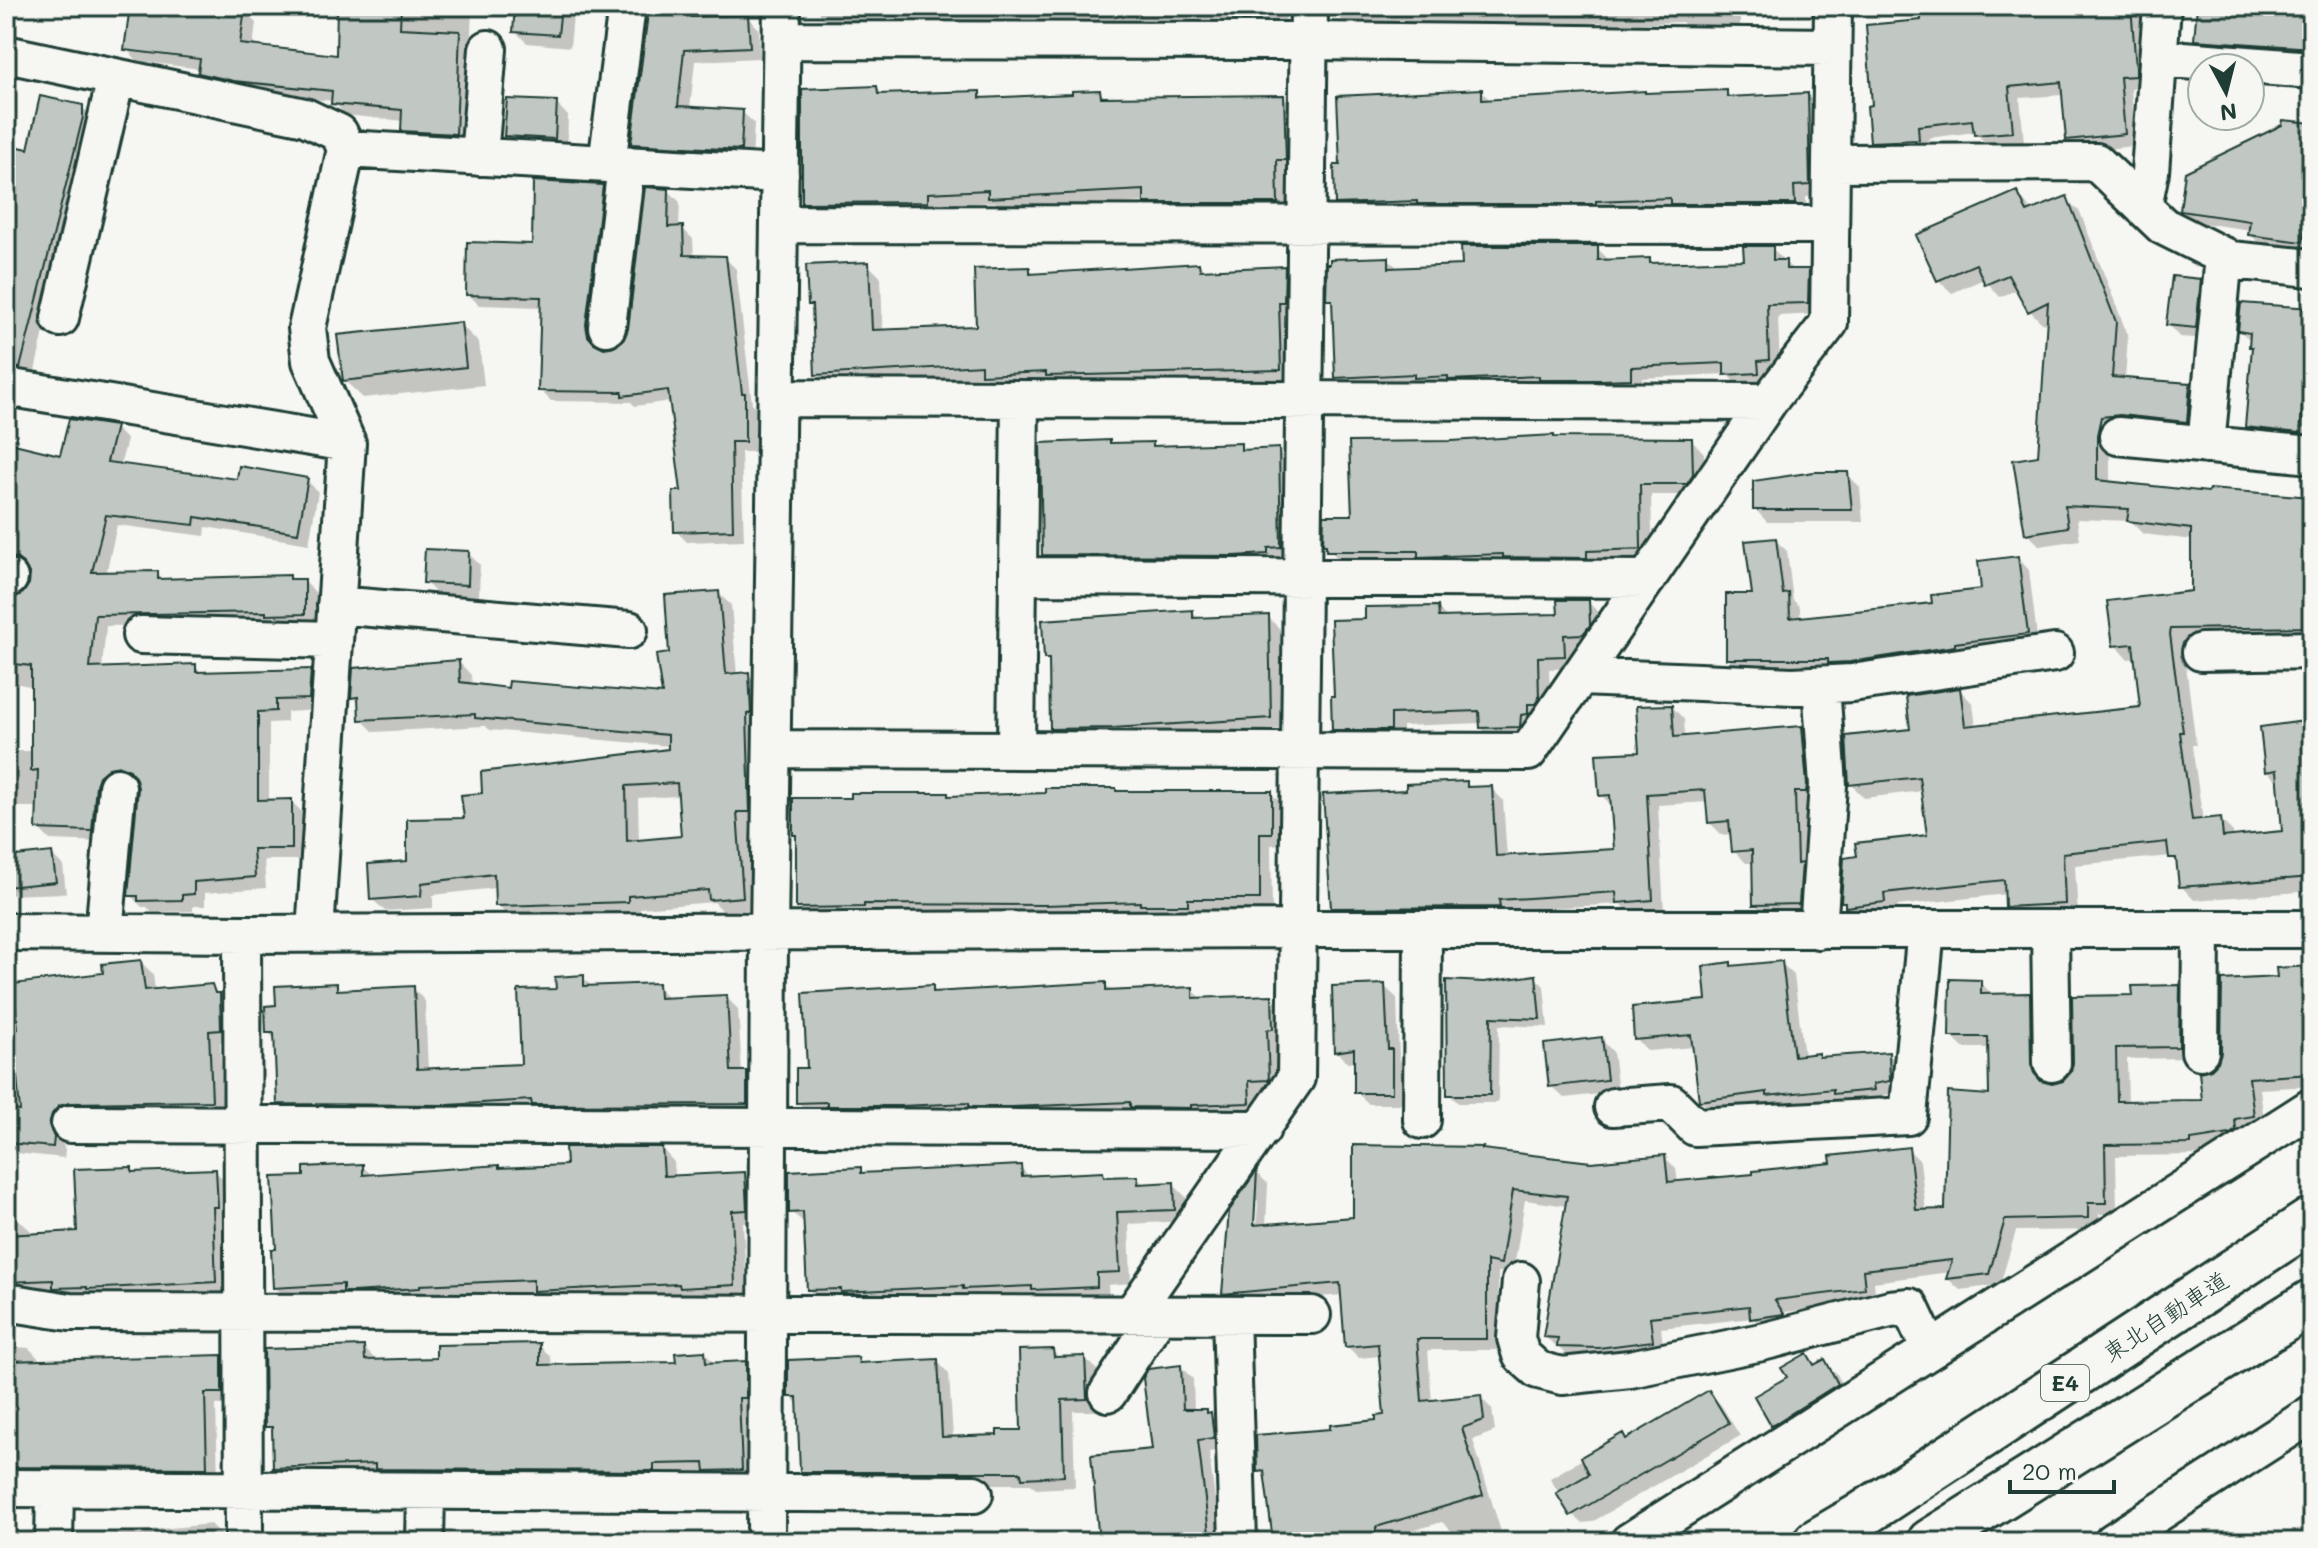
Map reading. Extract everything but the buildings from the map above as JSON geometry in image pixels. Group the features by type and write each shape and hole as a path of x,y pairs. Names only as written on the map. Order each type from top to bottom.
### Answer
{"highway":[{"name":"東北自動車道","path":"1816,1542 1887,1499 2312,1220"},
{"name":"E4","path":"1930,1542 2312,1302"}],"street":[{"path":"607,327 627,6"},
{"path":"1108,1393 1146,1314 1296,1078 1309,6"},
{"path":"772,749 1528,752 1768,402 1829,323 1833,6"},
{"path":"2143,207 2150,172 2162,6"},
{"path":"766,1542 769,934 782,23 1309,41 1832,47"},
{"path":"479,157 488,49"},
{"path":"6,54 305,117 339,133 346,149 307,328 311,361 347,443 315,933"},
{"path":"2158,58 2312,70"},
{"path":"60,318 116,78"},
{"path":"346,149 780,174"},
{"path":"1831,163 2096,162 2163,226 2231,260 2312,268"},
{"path":"779,224 1830,225"},
{"path":"2206,445 2224,256"},
{"path":"6,387 347,443"},
{"path":"777,398 1768,402"},
{"path":"1016,750 1020,399"},
{"path":"2118,436 2312,455"},
{"path":"1018,576 1647,579"},
{"path":"141,635 335,623 629,630"},
{"path":"2201,652 2312,650"},
{"path":"1580,677 1821,685 2055,653"},
{"path":"1818,930 1828,785 1821,685"},
{"path":"104,933 117,787"},
{"path":"6,932 769,934 1298,929 2312,929"},
{"path":"1422,1120 1423,929"},
{"path":"1613,1107 1671,1103 1695,1127 1908,1116 1926,929"},
{"path":"2050,929 2052,1063"},
{"path":"2200,1051 2201,929"},
{"path":"242,934 244,1542"},
{"path":"1629,1542 2312,1107"},
{"path":"70,1124 1262,1129"},
{"path":"1521,1281 1516,1338 1521,1355 1538,1370 1562,1376 1630,1369 1910,1307 1930,1350"},
{"path":"6,1302 70,1312 1312,1315"},
{"path":"1231,1315 1238,1542"},
{"path":"2113,1542 2312,1414"},
{"path":"6,1488 974,1494"},
{"path":"54,1542 55,1490"},
{"path":"425,1542 426,1492"}]}
